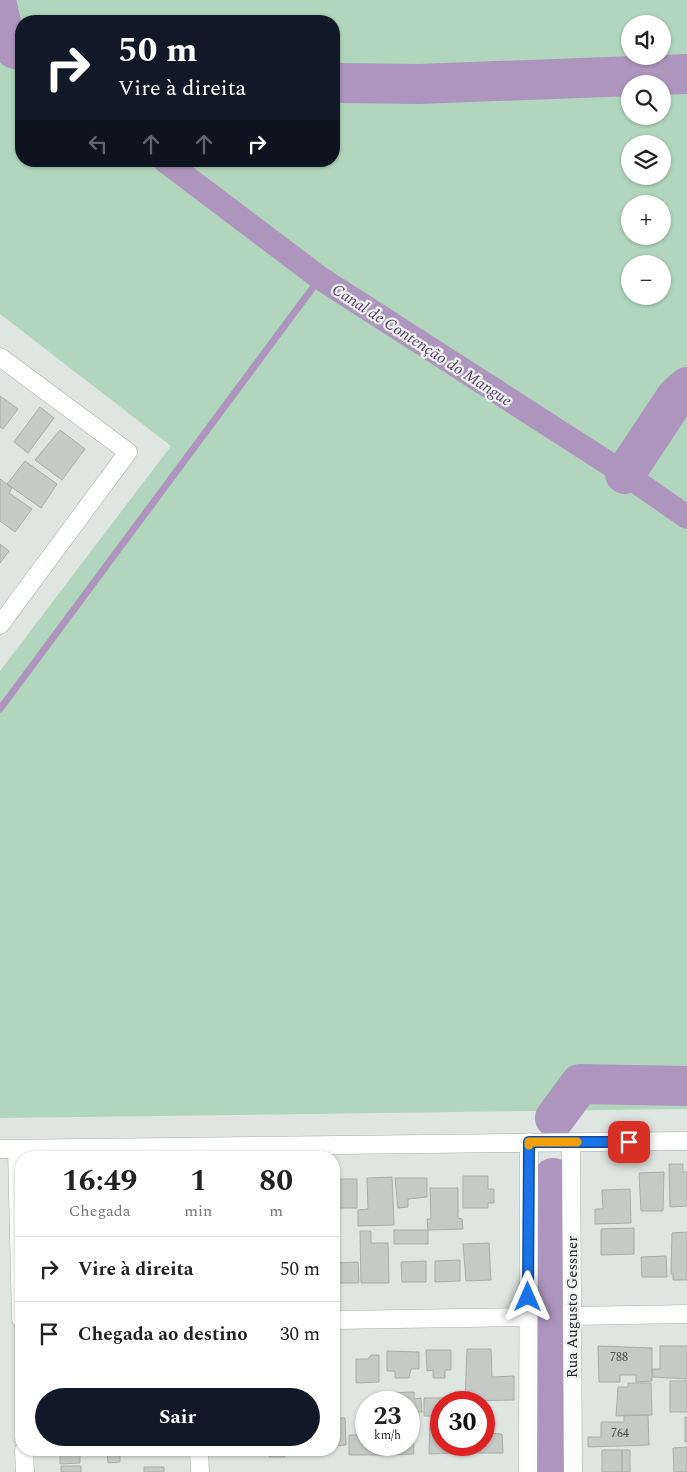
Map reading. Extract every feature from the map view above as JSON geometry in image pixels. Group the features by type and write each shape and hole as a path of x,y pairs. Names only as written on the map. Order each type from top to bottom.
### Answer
{"street":[{"path":"0,357 128,452 0,624"},
{"path":"15,1234 9,1149 687,1141"},
{"path":"528,1472 529,1142"},
{"name":"Rua Augusto Gessner","path":"572,1142 573,1472"},
{"path":"572,1316 687,1314"},
{"path":"340,1320 528,1317"},
{"path":"24,1456 25,1472"},
{"path":"199,1456 200,1472"}],"green space":[{"path":"0,0 687,0 687,1109 0,1118 0,671 171,446 0,314"}],"building":[{"path":"0,396 18,409 3,429 0,427"},
{"path":"40,407 54,418 28,453 14,442"},
{"path":"60,430 85,449 62,480 35,460"},
{"path":"25,461 57,484 41,508 7,484"},
{"path":"0,479 12,488 9,493 32,509 15,532 0,521"},
{"path":"0,544 9,551 0,563"},
{"path":"669,1164 683,1164 683,1172 687,1172 687,1206 670,1207"},
{"path":"664,1172 663,1211 641,1211 639,1173"},
{"path":"463,1176 488,1176 488,1189 494,1189 494,1203 488,1203 488,1208 463,1208"},
{"path":"392,1177 394,1225 358,1226 358,1210 368,1209 367,1178"},
{"path":"395,1178 427,1178 427,1197 408,1199 408,1207 398,1208"},
{"path":"340,1179 357,1179 357,1208 340,1208"},
{"path":"430,1188 458,1188 458,1218 462,1219 463,1229 428,1230 427,1219 431,1219"},
{"path":"630,1189 631,1223 595,1224 595,1209 603,1209 602,1190"},
{"path":"634,1228 634,1254 601,1255 601,1229"},
{"path":"394,1230 428,1230 428,1244 394,1244"},
{"path":"360,1231 371,1231 371,1243 388,1243 389,1283 361,1283"},
{"path":"687,1232 687,1280 673,1280 673,1274 671,1274 672,1233"},
{"path":"489,1243 491,1280 466,1281 463,1244"},
{"path":"666,1256 667,1277 642,1277 641,1257"},
{"path":"460,1260 460,1281 435,1282 435,1261"},
{"path":"426,1261 426,1282 402,1282 401,1262"},
{"path":"358,1262 359,1283 340,1283 340,1263"},
{"path":"598,1346 652,1348 652,1381 636,1382 636,1375 620,1375 620,1382 599,1382"},
{"path":"660,1346 687,1346 687,1379 653,1377 652,1369 660,1369"},
{"path":"467,1349 491,1349 492,1377 514,1376 514,1400 495,1400 495,1391 465,1391"},
{"path":"426,1350 451,1350 451,1370 445,1370 445,1378 433,1378 433,1370 427,1371"},
{"path":"387,1351 419,1352 419,1369 411,1369 409,1378 395,1378 395,1371 387,1371"},
{"path":"371,1355 379,1355 379,1382 356,1383 356,1359 368,1359"},
{"path":"670,1381 687,1381 687,1412 670,1412"},
{"path":"628,1383 651,1383 652,1415 616,1416 618,1387 628,1387"},
{"path":"421,1398 422,1412 420,1412"},
{"path":"424,1398 430,1398 430,1416 424,1416"},
{"path":"624,1415 648,1415 649,1445 588,1447 588,1437 601,1437 601,1422 624,1422"},
{"path":"685,1417 687,1417 687,1442 685,1442"},
{"path":"340,1418 345,1418 346,1445 340,1446"},
{"path":"495,1434 502,1434 503,1453 495,1453"},
{"path":"349,1435 355,1435 355,1455 349,1455"},
{"path":"687,1447 687,1472 674,1472 673,1448"},
{"path":"602,1450 622,1450 622,1472 602,1472"},
{"path":"622,1450 630,1450 630,1472 622,1472"},
{"path":"60,1456 80,1456 80,1463 60,1464"},
{"path":"107,1456 120,1456 120,1462 108,1463"},
{"path":"269,1456 285,1456 285,1457"},
{"path":"61,1466 81,1466 81,1472 61,1472"},
{"path":"144,1467 164,1467 164,1472 144,1472"}],"waterway":[{"name":"Canal de Contenção do Mangue","path":"4,0 15,49"},
{"path":"340,83 419,84 687,74"},
{"name":"Canal de Contenção do Mangue","path":"173,167 320,278 625,474 687,517"},
{"path":"0,709 320,278"},
{"path":"625,474 676,397 687,387"},
{"path":"555,1118 580,1084 687,1086"},
{"path":"552,1472 553,1178"}],"slow traffic":[{"path":"529,1145 529,1142 577,1142"}],"route":[{"path":"528,1297 529,1142 629,1142"}]}
